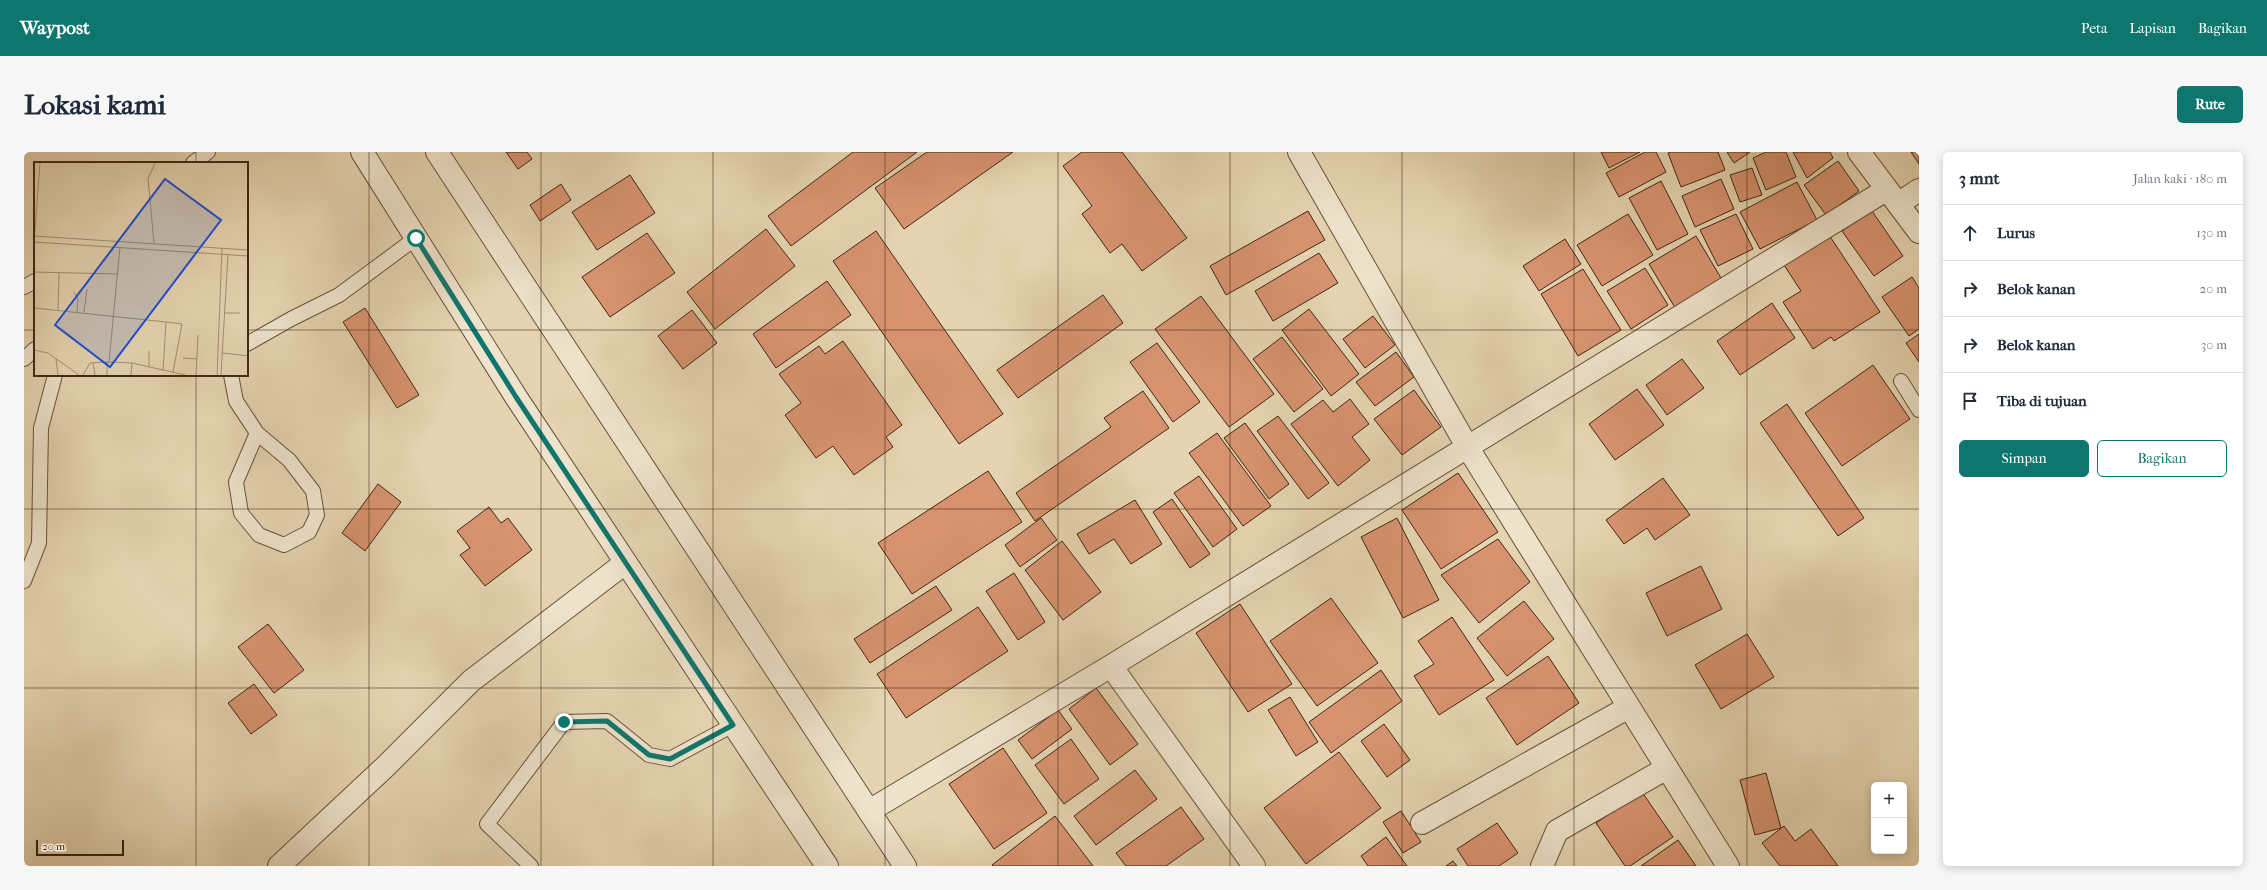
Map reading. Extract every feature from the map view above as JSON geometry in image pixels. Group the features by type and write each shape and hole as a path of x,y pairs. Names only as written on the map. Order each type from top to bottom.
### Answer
{"street":[{"path":"362,152 521,404 827,866"},
{"path":"437,152 905,866"},
{"path":"1299,152 1468,448 1728,866"},
{"path":"1859,152 1919,232"},
{"path":"868,811 1111,666 1468,448 1892,197 1919,190"},
{"path":"279,866 386,766 471,681 625,563"},
{"path":"1111,666 1254,866"},
{"path":"1422,823 1629,707"},
{"path":"1542,866 1558,831 1667,768"}],"lane":[{"path":"193,162 208,152"},
{"path":"248,343 279,325 340,295 416,238"},
{"path":"24,287 34,282"},
{"path":"24,359 34,350"},
{"path":"24,581 39,543 41,428 55,376"},
{"path":"231,376 236,401 257,433 289,460 313,491 317,515 309,532 284,545 259,536 241,513 236,482 257,433"},
{"path":"1901,381 1919,410"},
{"path":"531,866 487,824 564,722 607,721 649,755 670,759 733,725"}],"building":[{"path":"506,152 527,152 532,159 518,169"},
{"path":"853,152 917,152 791,246 768,216"},
{"path":"927,152 1013,152 904,229 875,188"},
{"path":"1082,152 1122,152 1187,238 1142,271 1122,244 1110,253 1082,214 1092,206 1063,166"},
{"path":"1601,152 1640,152 1609,168"},
{"path":"1645,152 1656,152 1666,172 1619,197 1606,173"},
{"path":"1718,152 1725,170 1681,187 1668,153"},
{"path":"1727,152 1750,152 1734,163"},
{"path":"1766,152 1786,152 1796,177 1766,190 1753,158"},
{"path":"1793,152 1830,152 1833,158 1807,178"},
{"path":"1911,152 1919,152 1919,164"},
{"path":"1838,161 1859,191 1826,215 1804,185"},
{"path":"1752,168 1762,195 1740,202 1730,175"},
{"path":"630,175 655,213 597,250 572,212"},
{"path":"1721,179 1734,209 1695,227 1682,196"},
{"path":"1661,181 1688,234 1657,250 1629,198"},
{"path":"1797,182 1817,220 1760,249 1740,212"},
{"path":"561,184 571,200 540,221 530,205"},
{"path":"1308,211 1325,240 1226,295 1210,266"},
{"path":"1872,211 1903,256 1874,276 1842,231"},
{"path":"1628,214 1653,255 1602,286 1577,245"},
{"path":"1736,214 1753,249 1718,266 1700,230"},
{"path":"766,229 795,266 715,329 687,292"},
{"path":"876,231 1003,414 959,444 833,261"},
{"path":"647,233 675,273 610,317 582,277"},
{"path":"1829,235 1880,312 1834,341 1831,337 1813,349 1783,302 1801,291 1784,265"},
{"path":"1696,236 1724,283 1677,311 1649,264"},
{"path":"1565,239 1581,264 1539,291 1523,266"},
{"path":"1319,253 1338,283 1273,321 1255,291"},
{"path":"1645,268 1668,305 1631,329 1607,291"},
{"path":"1583,269 1621,330 1578,356 1541,294"},
{"path":"1912,277 1919,288 1919,329 1909,336 1882,297"},
{"path":"827,281 851,315 776,368 753,334"},
{"path":"1103,295 1123,323 1018,398 997,370"},
{"path":"1201,296 1274,394 1229,427 1155,329"},
{"path":"1772,303 1795,338 1740,375 1717,341"},
{"path":"365,308 419,395 397,408 343,322"},
{"path":"1309,309 1359,374 1331,396 1282,330"},
{"path":"692,310 717,343 683,369 658,336"},
{"path":"1373,316 1395,345 1365,368 1343,339"},
{"path":"1919,334 1919,362 1906,343"},
{"path":"1282,337 1323,389 1294,412 1253,359"},
{"path":"843,341 902,425 886,437 893,447 854,475 833,446 816,458 785,415 801,403 779,374 819,346 825,354"},
{"path":"1157,343 1200,402 1173,422 1130,362"},
{"path":"1396,352 1414,377 1375,406 1356,382"},
{"path":"1682,359 1704,388 1667,415 1646,385"},
{"path":"1873,365 1910,419 1842,466 1805,413"},
{"path":"1637,389 1664,425 1615,460 1589,424"},
{"path":"1414,390 1441,427 1402,455 1374,419"},
{"path":"1143,391 1169,428 1035,521 1016,493 1111,427 1104,418"},
{"path":"1350,399 1369,424 1352,437 1370,460 1338,486 1291,424 1323,400 1333,412"},
{"path":"1787,404 1864,518 1838,536 1760,423"},
{"path":"1278,416 1329,483 1308,499 1257,431"},
{"path":"1245,423 1289,484 1269,499 1224,438"},
{"path":"1217,433 1271,506 1243,526 1189,453"},
{"path":"988,471 1022,522 912,594 878,543"},
{"path":"1458,473 1498,532 1441,569 1402,510"},
{"path":"1199,476 1237,529 1213,547 1174,493"},
{"path":"1663,478 1690,515 1655,540 1647,528 1624,544 1606,520"},
{"path":"378,484 401,502 365,551 342,533"},
{"path":"1172,499 1210,554 1190,568 1153,512"},
{"path":"1135,500 1162,544 1131,564 1114,539 1089,554 1077,534"},
{"path":"489,507 501,523 508,518 532,550 485,586 460,555 470,548 457,531"},
{"path":"1041,518 1057,540 1020,567 1005,545"},
{"path":"1397,518 1439,600 1403,618 1361,537"},
{"path":"1498,539 1530,582 1479,623 1441,575"},
{"path":"1062,541 1101,592 1063,620 1025,570"},
{"path":"1701,566 1722,609 1667,636 1646,593"},
{"path":"1014,573 1045,622 1018,640 986,591"},
{"path":"936,586 952,610 870,663 854,639"},
{"path":"1331,598 1378,663 1317,706 1270,641"},
{"path":"1524,601 1554,639 1507,676 1477,638"},
{"path":"1240,604 1292,684 1248,712 1196,633"},
{"path":"978,607 1008,651 906,718 877,674"},
{"path":"1452,617 1494,680 1439,715 1414,676 1434,664 1418,641"},
{"path":"268,624 304,670 274,693 238,647"},
{"path":"1747,634 1774,677 1721,709 1695,665"},
{"path":"1548,656 1579,703 1517,745 1486,698"},
{"path":"1381,670 1402,701 1331,753 1309,722"},
{"path":"254,684 277,715 251,734 228,703"},
{"path":"1096,688 1138,744 1110,765 1069,709"},
{"path":"1290,697 1318,742 1296,756 1268,710"},
{"path":"1058,710 1072,729 1032,759 1018,740"},
{"path":"1384,724 1410,760 1387,777 1361,741"},
{"path":"1071,739 1099,779 1064,804 1035,765"},
{"path":"1003,748 1047,813 994,849 949,784"},
{"path":"1339,752 1381,808 1306,864 1264,808"},
{"path":"1135,770 1157,799 1096,845 1074,816"},
{"path":"1766,773 1781,828 1755,835 1740,780"},
{"path":"1642,792 1673,837 1630,866 1625,866 1596,823"},
{"path":"1181,807 1204,839 1166,866 1126,866 1116,853"},
{"path":"1401,811 1421,842 1403,853 1383,822"},
{"path":"1055,816 1093,866 992,865"},
{"path":"1497,823 1518,853 1499,866 1468,866 1457,849"},
{"path":"1784,826 1795,841 1811,829 1838,866 1780,866 1762,843"},
{"path":"1386,837 1407,866 1368,866 1361,856"},
{"path":"1678,840 1696,866 1641,866"},
{"path":"1453,861 1457,866 1446,866"}],"route":[{"path":"416,238 516,397 733,725 670,759 649,755 607,721 564,722"}]}
